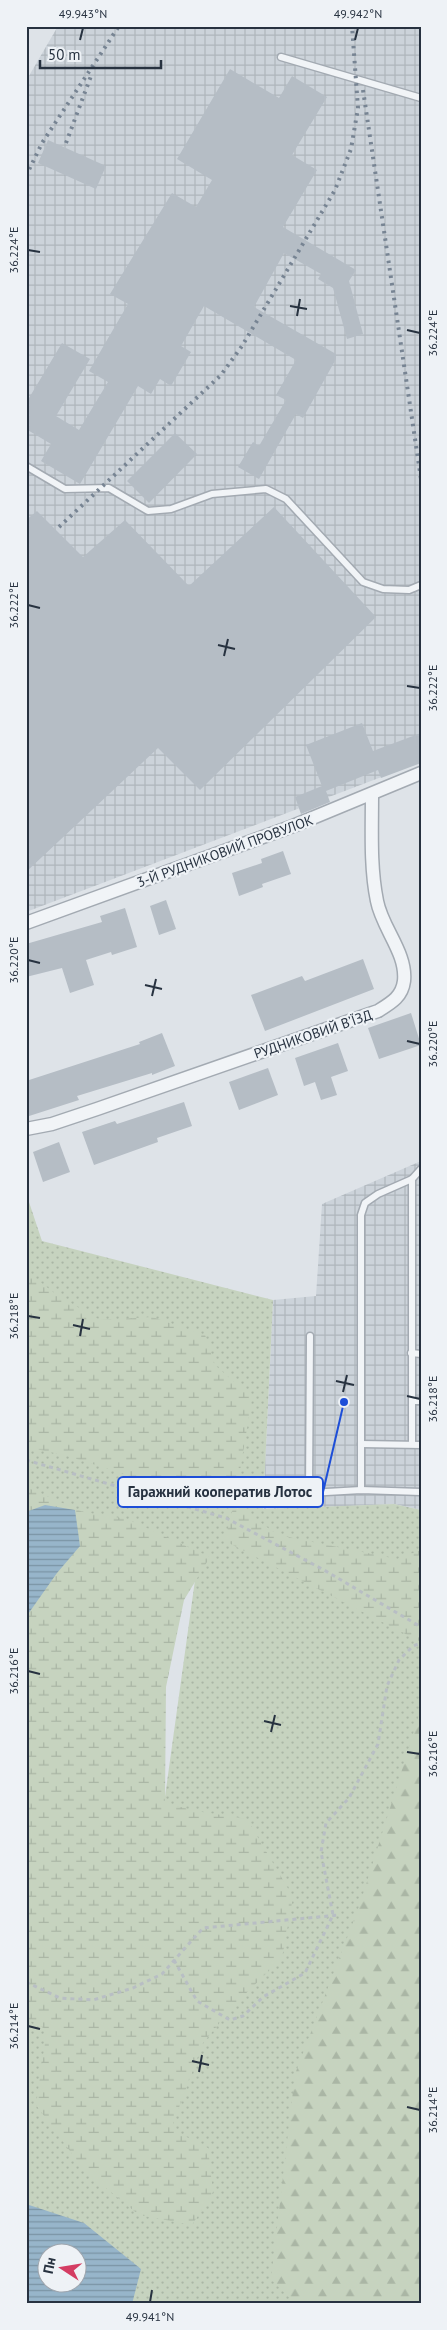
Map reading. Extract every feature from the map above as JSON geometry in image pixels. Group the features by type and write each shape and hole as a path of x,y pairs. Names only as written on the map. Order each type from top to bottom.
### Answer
{"street":[{"name":"3-Й РУДНИКОВИЙ ПРОВУЛОК","path":"26,923 293,826 421,773"},
{"name":"РУДНИКОВИЙ В’ЇЗД","path":"26,1129 52,1124 134,1096 378,1011 392,1002 402,992 404,979 402,965 377,903 372,858 372,794"}],"lane":[{"path":"281,57 421,98"},
{"path":"26,466 65,490 109,488 148,511 171,509 212,494 266,489 286,499 363,582 383,589 409,590 421,586"},
{"path":"361,1490 361,1214 366,1203 378,1194 412,1179 421,1169"},
{"path":"412,1179 412,1444"},
{"path":"310,1336 309,1493 361,1490 421,1492"},
{"path":"411,1353 421,1354"},
{"path":"413,1401 421,1401"},
{"path":"361,1444 421,1445"}],"path":[{"path":"26,1460 226,1518 324,1570 421,1627"},
{"path":"174,1960 197,2000 230,2020 243,2016 264,1997 305,1972 333,1915 321,1852 326,1823 349,1798 378,1744 387,1686 399,1660 413,1646 421,1643"},
{"path":"26,1982 60,1998 93,2000 133,1988 162,1974 203,1928 339,1915"}],"shaded area":[{"path":"58,26 421,26 421,762 26,912 26,81"},
{"path":"421,1161 421,1510 394,1504 263,1510 273,1300 316,1296 322,1204"}],"green space":[{"path":"26,1193 42,1241 273,1300 263,1509 394,1504 421,1510 421,2304 26,2304 26,2010 163,1811 195,1580 26,1507"},
{"path":"26,1271 57,1295 100,1320 152,1317 205,1335 215,1365 252,1398 235,1501 131,1476 64,1455 26,1447"},
{"path":"26,1487 83,1512 127,1519 210,1557 184,1600 166,1687 165,1803 196,1811 247,1819 293,1897 282,1958 235,2004 203,2043 171,2129 208,2148 213,2192 192,2225 139,2215 84,2170 36,2105 47,2030 26,2018"},
{"path":"234,1504 278,1535 397,1559 421,1550 421,1642 225,1541"},
{"path":"421,1709 421,2304 296,2304 271,2279 295,2074 360,1904"}],"water":[{"path":"45,1505 75,1510 80,1546 57,1573 26,1617 26,1512"},
{"path":"26,2204 84,2223 141,2269 132,2304 26,2304"}],"building":[{"path":"230,69 279,98 292,76 327,97 292,155 317,170 283,227 356,270 349,281 363,334 347,339 333,288 318,279 321,274 284,253 254,307 336,354 336,359 303,418 296,414 259,479 238,467 253,442 259,446 286,400 276,395 296,360 204,306 181,346 191,352 171,386 160,379 151,394 138,386 80,484 41,461 51,444 26,429 26,403 62,343 90,359 56,416 79,430 108,382 89,371 128,304 110,294 172,193 196,207 212,180 177,159"},
{"path":"48,140 106,166 96,189 38,163"},
{"path":"175,433 197,454 149,503 127,481"},
{"path":"274,507 376,617 200,790 158,748 26,872 26,520 37,511 83,557 125,520 189,586"},
{"path":"362,723 373,751 421,733 421,763 381,778 378,770 326,791 330,802 301,814 295,797 322,786 306,745"},
{"path":"283,851 291,874 262,884 263,887 239,896 232,873 262,863 261,859"},
{"path":"166,900 176,929 159,935 150,906"},
{"path":"125,908 137,947 112,955 111,952 86,960 94,985 70,993 62,968 26,977 26,944 102,922 100,916"},
{"path":"363,959 374,989 265,1031 251,995 302,976 305,981"},
{"path":"411,1013 421,1045 379,1059 368,1028"},
{"path":"162,1033 175,1066 152,1075 152,1073 77,1096 79,1100 26,1117 26,1081 140,1044 139,1042"},
{"path":"338,1043 348,1071 331,1077 337,1095 321,1100 315,1082 304,1086 295,1058"},
{"path":"268,1068 278,1095 239,1110 229,1082"},
{"path":"184,1102 192,1126 157,1138 158,1142 94,1165 82,1132 115,1121 117,1124"},
{"path":"59,1142 70,1172 43,1182 33,1152"}],"railway":[{"path":"26,176 42,143 119,26"},
{"path":"59,527 221,375 242,346 335,190 351,149 358,108 352,26"},
{"path":"66,143 91,76"},
{"path":"363,90 421,479"}],"place":[{"name":"Гаражний кооператив Лотос","path":"344,1402"}]}
